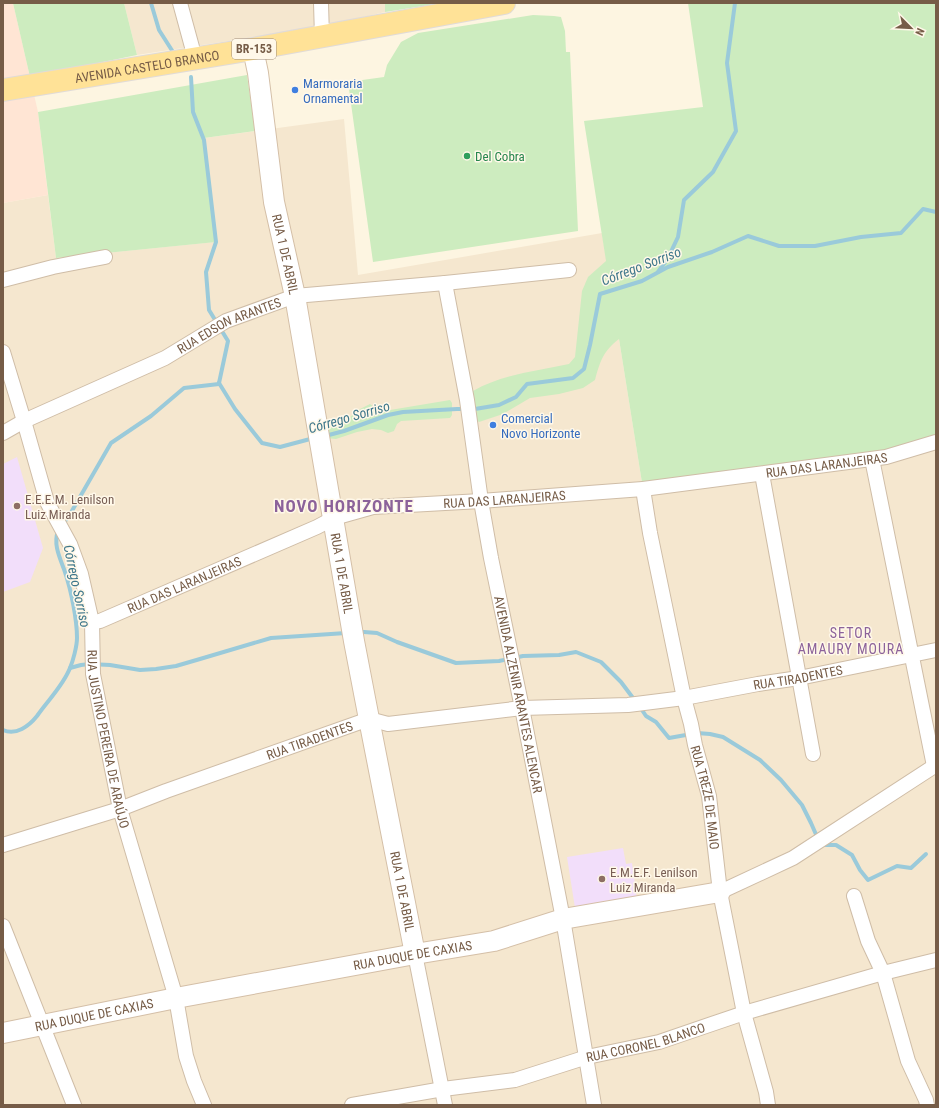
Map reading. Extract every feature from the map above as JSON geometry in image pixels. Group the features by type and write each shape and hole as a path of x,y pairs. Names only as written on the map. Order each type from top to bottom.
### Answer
{"main road":[{"name":"AVENIDA CASTELO BRANCO","path":"3,90 322,37 447,8 504,3"}],"street":[{"path":"180,3 195,58"},
{"path":"321,3 322,37"},
{"name":"RUA 1 DE ABRIL","path":"253,49 258,74 274,202 296,296 368,719 415,954"},
{"path":"3,280 53,267 105,257"},
{"name":"RUA EDSON ARANTES","path":"3,433 24,421 165,358 226,321 296,296 445,283 568,270"},
{"name":"AVENIDA ALZENIR ARANTES ALENCAR","path":"445,283 467,400 481,501 491,558 514,667 563,919 594,1105"},
{"name":"RUA JUSTINO PEREIRA DE ARAÚJO","path":"3,352 47,502 74,554 81,574 92,622 92,674 120,809 176,998 186,1056 204,1105"},
{"name":"RUA DAS LARANJEIRAS","path":"92,622 100,622 317,527 334,518 373,508 643,489 886,458 936,442"},
{"path":"872,460 935,766"},
{"path":"762,474 813,754"},
{"name":"RUA TREZE DE MAIO","path":"643,489 650,533 684,698 709,796 720,892 744,1013 766,1092 768,1105"},
{"name":"RUA TIRADENTES","path":"3,845 120,809 166,791 368,719 388,724 522,708 628,704 684,698 799,678 936,650"},
{"name":"RUA DUQUE DE CAXIAS","path":"3,1033 41,1024 176,998 415,954 494,942 563,919 720,892 793,858 935,766"},
{"path":"854,896 868,941 883,973 908,1061 927,1105"},
{"path":"3,926 74,1105"},
{"path":"415,954 445,1105"},
{"name":"RUA CORONEL BLANCO","path":"352,1105 442,1089 515,1080 587,1057 659,1042 744,1013 883,973 936,960"}],"shaded area":[{"path":"3,3 13,3 38,112 48,195 3,203"},
{"path":"124,3 385,3 385,12 325,26 137,55"},
{"path":"344,119 358,275 602,233 643,489 936,440 936,1105 3,1105 3,203 48,195 56,258 215,242 204,138"},
{"name":"E.E.E.M. Lenilson Luiz Miranda","path":"17,457 43,548 30,582 3,592 3,464"},
{"name":"E.M.E.F. Lenilson Luiz Miranda","path":"623,848 626,864 632,863 637,899 575,908 567,857"}],"green space":[{"path":"13,3 124,3 137,55 30,77"},
{"path":"385,3 433,3 430,5 385,12"},
{"path":"688,3 936,3 936,441 872,459 643,489 619,339 609,348 603,357 595,380 583,388 559,394 530,398 503,414 479,422 474,418 471,398 473,391 484,385 508,377 569,364 575,357 582,291 588,277 606,261 584,121 703,107"},
{"path":"533,15 561,17 565,31 566,52 570,52 578,231 373,262 348,82 384,77 387,65 401,42 418,33"},
{"path":"247,75 255,131 204,138 216,242 56,258 38,112"},
{"path":"450,400 452,403 452,415 450,418 401,421 397,424 394,431 388,433 381,430 372,429 336,439 325,438 326,424 350,417 360,409 370,404 378,410 390,410"}],"waterway":[{"path":"151,3 159,30 173,52"},
{"path":"658,272 668,258 678,237 684,200 713,172 736,131 727,63 735,3"},
{"path":"191,77 193,112 204,140 216,242 206,272 209,310 228,341 219,383"},
{"name":"Córrego Sorriso","path":"325,436 344,431 388,415 403,412 475,409 499,405 516,397 527,384 573,378 584,369 600,294 642,281 668,267 712,252 748,236 779,246 815,246 861,237 901,233 923,209 936,212"},
{"name":"Córrego Sorriso","path":"219,383 235,409 262,443 280,447 314,438"},
{"name":"Córrego Sorriso","path":"62,525 69,516 111,443 151,416 184,388 219,383"},
{"name":"Córrego Sorriso","path":"3,730 8,732 17,731 34,720 67,675 74,658 77,641 76,622 69,587 59,557 56,541 58,531"},
{"path":"357,632 377,633 397,642 456,663 499,661 523,656 559,655 576,652 601,662 621,682 636,702"},
{"path":"70,668 90,664 110,665 140,670 156,669 176,666 271,638 346,633"},
{"path":"640,707 646,716 656,722 669,738 697,733 723,737 760,760 781,780 802,805 818,839"},
{"path":"821,845 836,845 852,855 860,870 868,880 897,866 911,868 926,854"}],"place":[{"name":"Marmoraria Ornamental","path":"295,90"},
{"name":"Del Cobra","path":"467,156"},
{"name":"Comercial Novo Horizonte","path":"493,425"},
{"name":"E.E.E.M. Lenilson Luiz Miranda","path":"17,506"},
{"name":"E.M.E.F. Lenilson Luiz Miranda","path":"602,879"}],"district":[{"name":"NOVO HORIZONTE","path":"344,506"},
{"name":"SETOR AMAURY MOURA","path":"851,642"}]}
